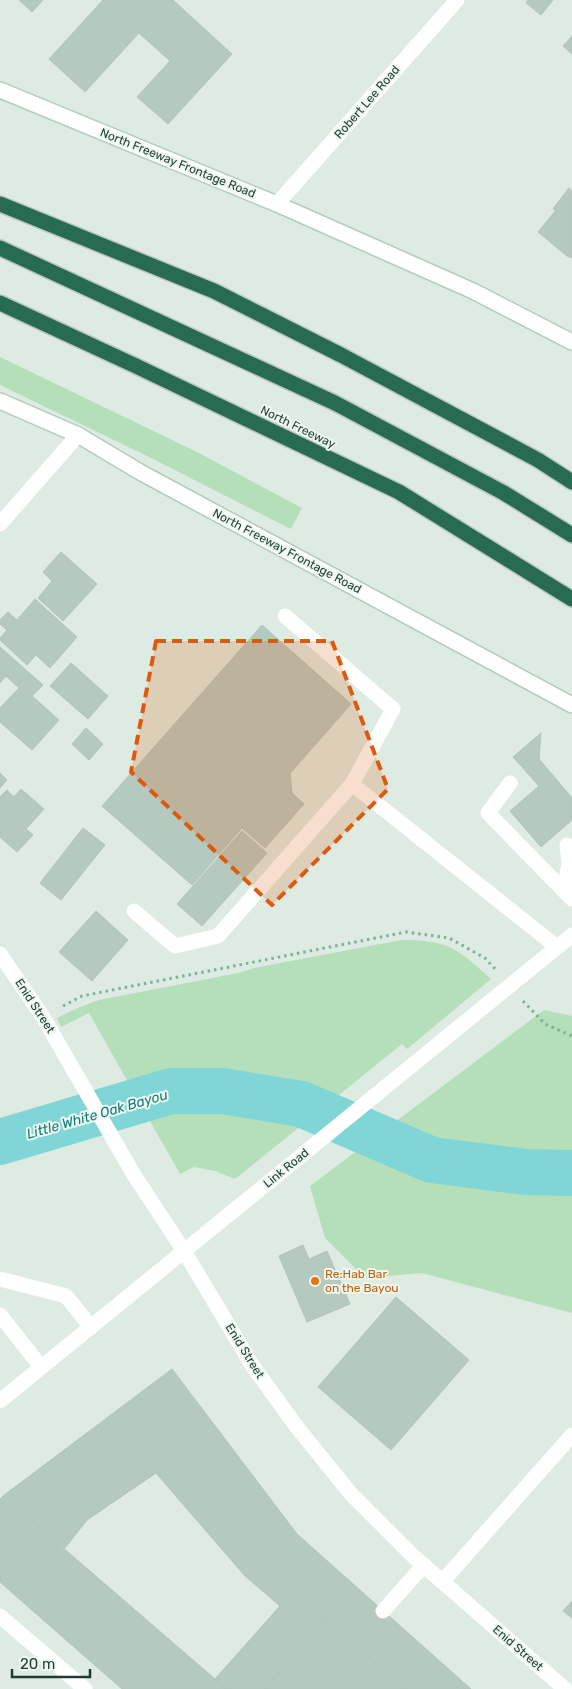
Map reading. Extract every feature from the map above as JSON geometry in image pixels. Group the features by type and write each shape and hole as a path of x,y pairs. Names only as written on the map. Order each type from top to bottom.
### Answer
{"highway":[{"path":"0,204 214,291 350,360 538,460 572,482"},
{"path":"0,248 335,403 504,493 572,535"},
{"name":"North Freeway","path":"0,304 136,366 399,492 572,599"}],"street":[{"name":"Robert Lee Road","path":"277,204 457,0"},
{"name":"North Freeway Frontage Road","path":"0,90 277,204 473,291 572,342"},
{"name":"North Freeway Frontage Road","path":"0,401 78,435 140,472 572,705"},
{"path":"0,524 78,435"},
{"path":"134,910 175,946 218,936 352,784 393,710 285,616"},
{"path":"510,783 488,812 568,895"},
{"path":"352,784 558,946"},
{"path":"568,845 568,895"},
{"name":"Link Road","path":"0,1401 572,934"},
{"name":"Enid Street","path":"0,954 44,1017 134,1175 184,1251 252,1365 296,1426 351,1494 442,1582 565,1689"},
{"path":"0,1279 66,1296 91,1327"},
{"path":"0,1315 41,1367"},
{"path":"442,1582 572,1435"},
{"path":"383,1611 424,1565"},
{"path":"0,1616 85,1689"}],"path":[{"path":"63,1006 82,996 406,932 450,938 485,958 498,972"},
{"path":"523,1000 544,1024 572,1036"}],"highlighted area":[{"path":"156,641 332,641 388,789 272,905 131,772"}],"green space":[{"path":"0,357 197,452 302,508 291,529 147,456 0,385"},
{"path":"401,940 430,942 451,948 460,953 491,979 407,1049 402,1044 235,1179 215,1171 194,1167 180,1174 89,1013 61,1027 57,1018 99,1000"},
{"path":"544,1010 572,1016 572,1313 422,1273 365,1278 325,1238 310,1186"}],"building":[{"path":"19,0 43,0 32,12"},
{"path":"103,0 173,0 232,54 168,124 137,97 170,61 139,33 85,92 49,59"},
{"path":"528,0 553,0 541,15 526,3"},
{"path":"572,36 572,54 563,46"},
{"path":"569,188 572,191 572,258 538,232 556,210 553,209"},
{"path":"61,552 97,584 63,621 38,598 52,581 43,572"},
{"path":"35,599 77,637 50,668 36,655 27,665 0,640 7,630 0,624 0,620 8,612 17,620"},
{"path":"262,625 351,704 192,885 102,806"},
{"path":"0,647 43,685 32,696 59,720 32,750 0,722 0,708 19,688 6,676 0,683"},
{"path":"71,663 108,696 88,719 50,686"},
{"path":"86,728 103,744 89,760 72,744"},
{"path":"541,733 539,759 572,798 572,820 541,847 510,811 539,786 513,757"},
{"path":"0,773 7,780 0,788"},
{"path":"290,773 292,793 304,804 265,848 242,828"},
{"path":"21,789 44,809 26,829 33,835 17,852 0,837 0,797 7,790 14,797"},
{"path":"83,828 105,845 61,900 40,883"},
{"path":"242,831 267,853 202,926 177,904"},
{"path":"96,911 128,940 92,981 59,952"},
{"name":"Re:Hab Bar on the Bayou","path":"303,1245 309,1259 327,1251 350,1304 307,1322 279,1256"},
{"path":"396,1297 469,1360 391,1450 318,1387"},
{"path":"172,1369 297,1534 471,1689 406,1689 325,1619 265,1689 225,1689 215,1679 280,1606 245,1576 156,1473 87,1520 65,1548 3,1496"},
{"path":"3,1496 225,1689 122,1689 0,1582 0,1499"},
{"path":"572,1601 572,1618 563,1611"},
{"path":"325,1619 406,1689 265,1689"}],"waterway":[{"name":"Little White Oak Bayou","path":"0,1142 171,1091 223,1091 301,1104 432,1160 526,1172 572,1173"}],"place":[{"name":"Re:Hab Bar on the Bayou","path":"315,1281"}]}
